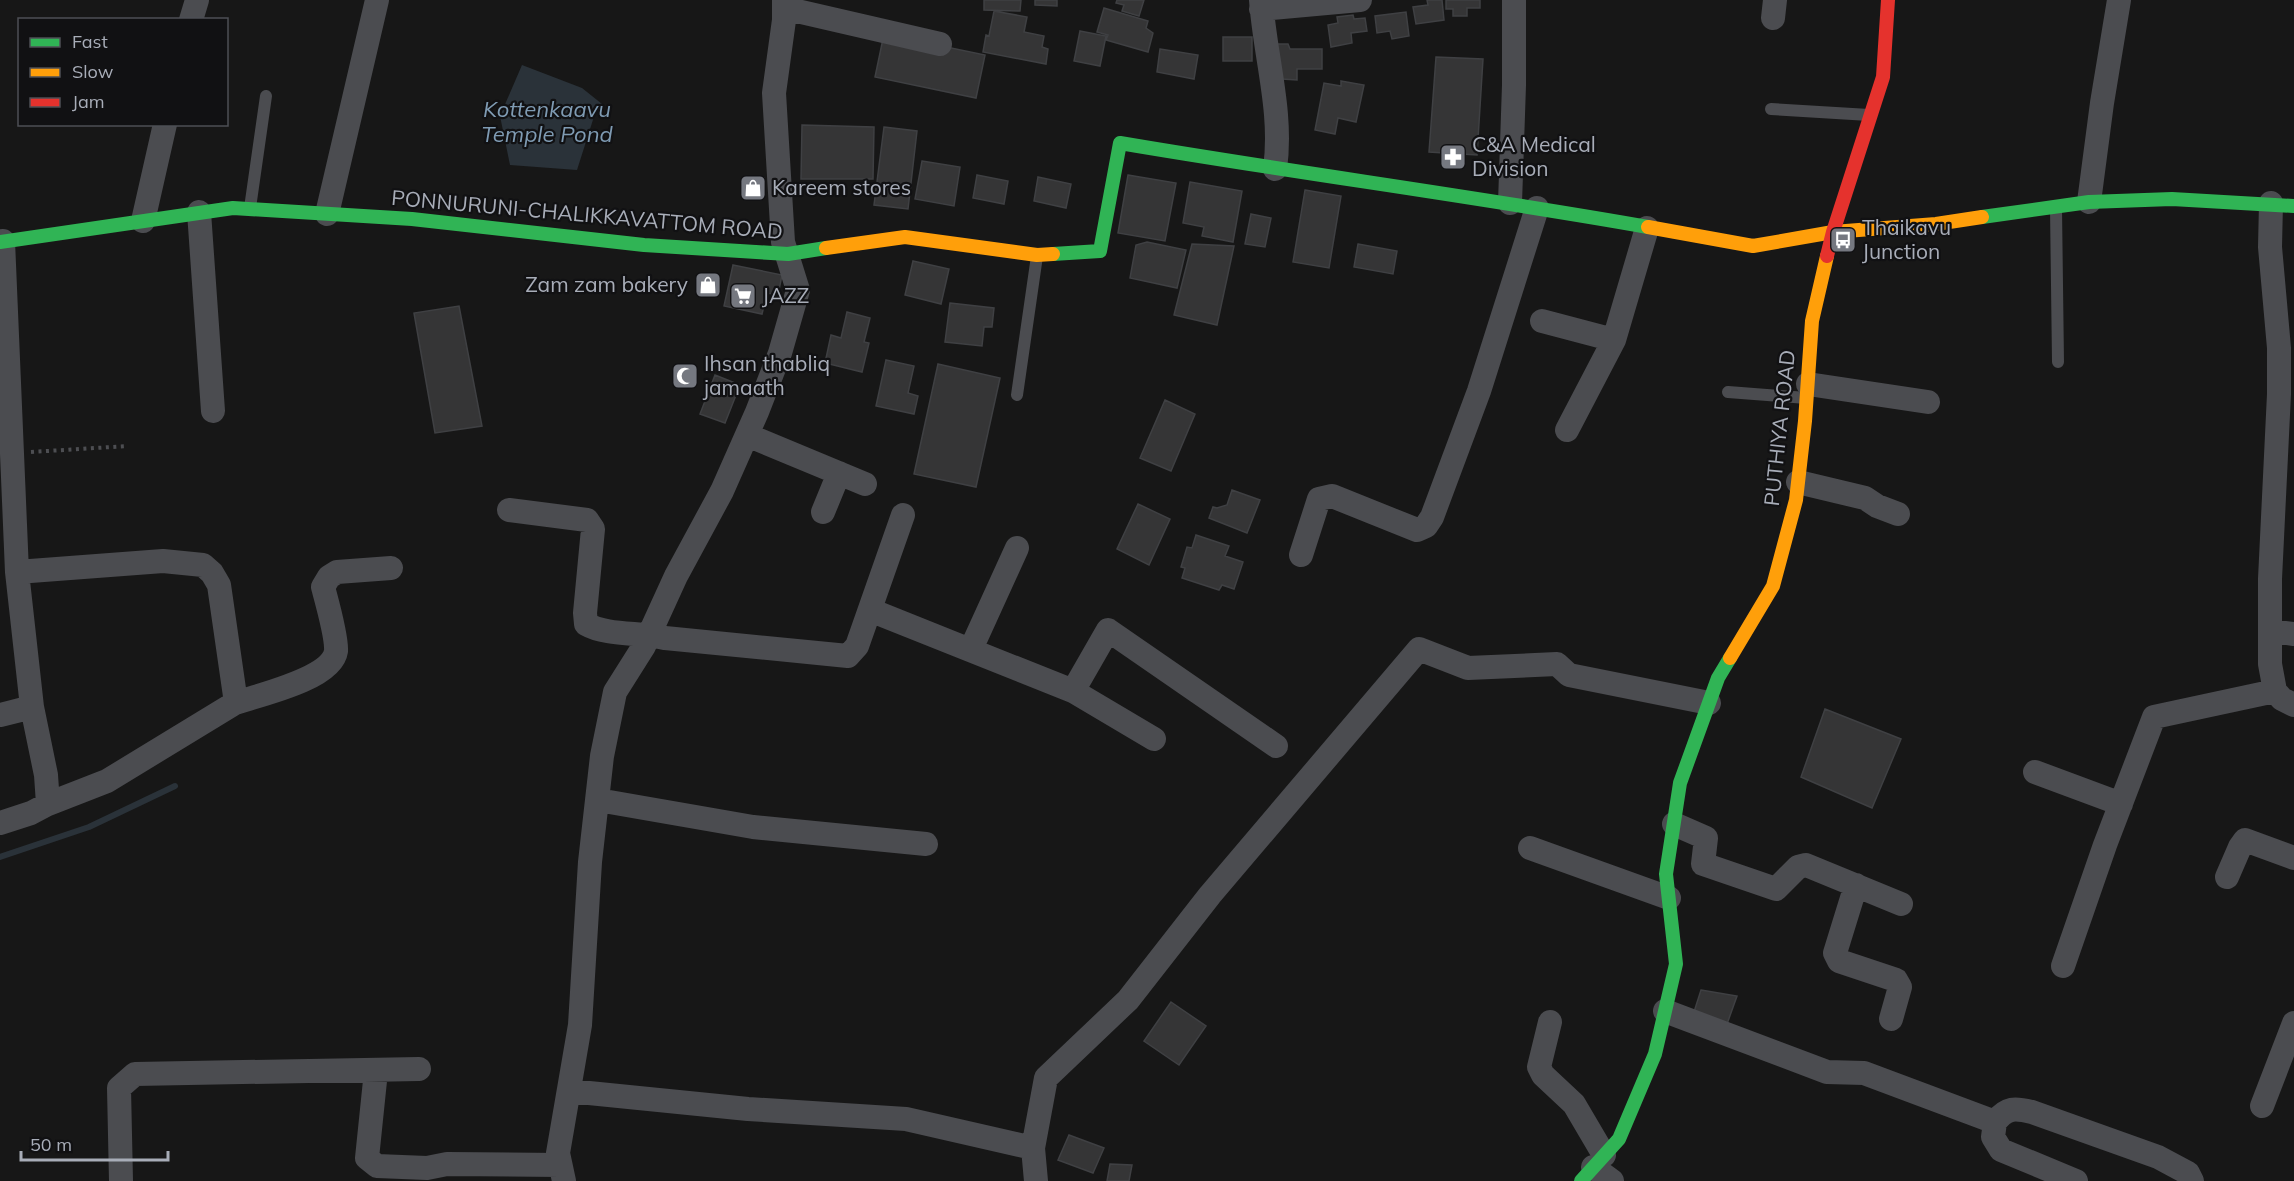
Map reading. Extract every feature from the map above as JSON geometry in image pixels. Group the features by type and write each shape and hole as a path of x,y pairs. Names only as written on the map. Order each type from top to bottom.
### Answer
{"street":[{"path":"192,18 197,0"},
{"path":"327,214 377,0"},
{"path":"1275,169 1278,127 1264,41 1261,4 1360,0"},
{"path":"1510,203 1514,0"},
{"name":"PUTHIYA ROAD","path":"1598,1171 1619,1139 1655,1054 1676,964 1666,874 1680,783 1718,678 1773,586 1796,500 1812,321 1833,232 1883,76 1888,0"},
{"path":"2089,202 2119,0"},
{"path":"376,1071 367,1158 377,1166 426,1174 447,1164 562,1173 558,1153 580,1025 590,862 602,756 615,692 649,634 676,576 722,491 780,353 798,290 783,242 774,93 784,4 940,44"},
{"path":"144,221 165,126"},
{"name":"PONNURUNI-CHALIKKAVATTOM ROAD","path":"1,241 232,208 412,219 644,245 788,254 905,237 1037,255 1100,251 1120,143 1473,200 1510,203 1753,246 1833,232 1936,224 2089,202 2172,199 2283,204"},
{"path":"2063,966 2154,717 2285,698 2270,664 2270,579 2285,437 2270,247 2283,204"},
{"path":"1301,555 1319,499 1332,496 1417,530 1426,526 1432,517 1479,391 1537,208"},
{"path":"199,213 213,411"},
{"path":"1567,430 1614,340 1647,228"},
{"path":"1,241 17,572 32,708 46,776 48,804"},
{"path":"1542,321 1614,340"},
{"path":"1807,391 1928,402"},
{"path":"747,435 865,484"},
{"path":"823,512 839,473"},
{"path":"1798,482 1865,498 1877,506 1898,514"},
{"path":"509,510 586,520 593,529 585,613 586,624 595,629 649,634 665,639 848,656 857,646 903,515"},
{"path":"971,649 1017,548"},
{"path":"17,572 136,561 203,565 217,579 219,585 235,703"},
{"path":"0,823 31,813 106,781 235,703 313,677 332,663 336,650 323,587 329,577 337,572 392,568"},
{"path":"870,610 1073,691 1154,739"},
{"path":"1073,691 1108,630 1276,746"},
{"path":"2270,631 2294,634"},
{"path":"1036,1181 1033,1148 1046,1078 1128,1000 1225,877 1419,649 1468,668 1557,664 1569,675 1709,703"},
{"path":"0,715 32,708"},
{"path":"2035,772 2121,804"},
{"path":"598,800 753,827 926,844"},
{"path":"1674,824 1706,838 1703,864 1776,889 1798,867 1806,865 1901,904"},
{"path":"2227,877 2245,840 2294,858"},
{"path":"1530,848 1669,898"},
{"path":"1856,885 1835,953 1839,961 1896,980 1900,987 1891,1019"},
{"path":"1665,1011 1827,1072 1864,1074 1995,1122"},
{"path":"1550,1022 1539,1067 1543,1074 1574,1104 1598,1171"},
{"path":"2262,1106 2294,1023"},
{"path":"121,1181 119,1088 135,1074 419,1069"},
{"path":"569,1091 748,1109 906,1119 1033,1148"},
{"path":"2076,1181 2001,1150 1993,1137 1995,1122 2002,1113 2013,1108 2031,1112 2158,1157 2188,1173 2192,1181"}],"lane":[{"path":"250,209 266,96"},
{"path":"1771,109 1870,115"},
{"path":"2056,207 2058,362"},
{"path":"1017,395 1037,255"},
{"path":"1728,392 1807,391"}],"path":[{"path":"12,453 128,446"}],"water":[{"name":"Kottenkaavu Temple Pond","path":"522,65 582,88 602,104 598,104 577,170 510,165 500,116"}],"building":[{"path":"984,0 1021,0 1020,11 984,10"},
{"path":"1035,0 1057,0 1057,6 1035,5"},
{"path":"1117,0 1144,0 1139,16 1122,11 1124,5 1116,3"},
{"path":"1427,0 1442,0 1444,20 1416,24 1413,7 1428,5"},
{"path":"1446,0 1480,0 1480,8 1467,8 1467,16 1453,16 1453,9 1446,9"},
{"path":"1104,8 1148,21 1146,28 1153,33 1148,52 1106,40 1108,35 1097,32"},
{"path":"994,11 1027,17 1024,32 1044,36 1042,47 1048,49 1046,64 983,52"},
{"path":"1406,12 1409,36 1392,39 1390,31 1377,33 1375,16"},
{"path":"1353,15 1354,19 1365,18 1367,31 1351,33 1352,43 1331,47 1328,25 1338,23 1337,17"},
{"path":"1080,31 1106,36 1100,66 1074,61"},
{"path":"884,34 985,55 976,98 875,77"},
{"path":"1223,37 1252,37 1252,61 1223,61"},
{"path":"1273,44 1288,44 1290,49 1322,49 1322,69 1297,69 1297,80 1282,79"},
{"path":"1160,49 1198,55 1194,79 1157,72"},
{"path":"1436,57 1483,59 1477,155 1429,152"},
{"path":"1341,81 1364,85 1356,122 1338,118 1335,134 1315,130 1324,83 1341,86"},
{"path":"802,125 874,127 873,179 801,179"},
{"path":"884,127 917,131 908,209 874,205"},
{"path":"922,161 960,167 954,206 915,199"},
{"path":"977,175 1008,181 1004,204 973,198"},
{"path":"1128,175 1176,183 1165,241 1118,233"},
{"path":"1038,177 1071,184 1066,208 1034,201"},
{"path":"1190,182 1242,191 1233,242 1202,236 1204,227 1183,223"},
{"path":"1305,190 1341,196 1329,268 1293,262"},
{"path":"1251,214 1271,218 1265,247 1245,244"},
{"path":"1147,242 1186,250 1177,288 1130,278 1136,245"},
{"path":"1192,244 1234,246 1217,325 1174,315"},
{"path":"1358,244 1397,251 1393,274 1354,267"},
{"path":"913,261 949,269 941,304 905,295"},
{"path":"733,265 782,275 778,295 767,293 762,314 724,306"},
{"path":"950,303 994,308 992,327 984,327 982,346 945,342"},
{"path":"459,306 482,426 435,433 414,313"},
{"path":"847,312 870,318 864,342 869,343 862,372 825,363 831,335 841,338"},
{"path":"886,360 914,366 908,393 918,396 914,414 876,406"},
{"path":"938,364 1000,378 976,487 914,474"},
{"path":"715,375 740,385 725,423 700,414"},
{"path":"1165,400 1195,414 1171,471 1140,458"},
{"path":"1232,490 1260,500 1247,533 1209,518 1213,507 1227,505"},
{"path":"1138,504 1170,519 1149,565 1117,549"},
{"path":"1196,535 1229,546 1225,556 1243,562 1234,589 1222,585 1219,590 1182,578 1185,568 1181,567 1187,547 1192,548"},
{"path":"1825,709 1901,739 1872,808 1801,777"},
{"path":"1701,990 1737,996 1727,1024 1693,1015"},
{"path":"1171,1002 1206,1026 1179,1065 1144,1041"},
{"path":"1069,1135 1104,1148 1093,1173 1058,1160"},
{"path":"1110,1164 1132,1165 1129,1181 1107,1181"}],"waterway":[{"path":"0,857 89,827 175,786"}],"traffic: fast":[{"path":"1053,254 1100,251 1120,143 1648,227"},
{"path":"1982,217 2089,202 2172,199 2294,206"},
{"path":"0,242 233,208 412,219 644,245 788,254 826,248"},
{"path":"1581,1181 1619,1139 1655,1054 1676,964 1666,874 1680,783 1718,678 1730,658"}],"traffic: slow":[{"path":"1648,227 1753,246 1833,232 1936,224 1982,217"},
{"path":"826,248 905,237 1037,255 1053,254"},
{"path":"1730,658 1773,586 1796,500 1805,421 1812,321 1827,256"}],"traffic: jam":[{"path":"1827,256 1883,77 1888,0"}],"place":[{"name":"C&A Medical Division","path":"1453,157"},
{"name":"Kareem stores","path":"753,188"},
{"name":"Thaikavu Junction","path":"1843,240"},
{"name":"Zam zam bakery","path":"708,285"},
{"name":"JAZZ","path":"743,296"},
{"name":"Ihsan thabliq jamaath","path":"685,376"}]}
